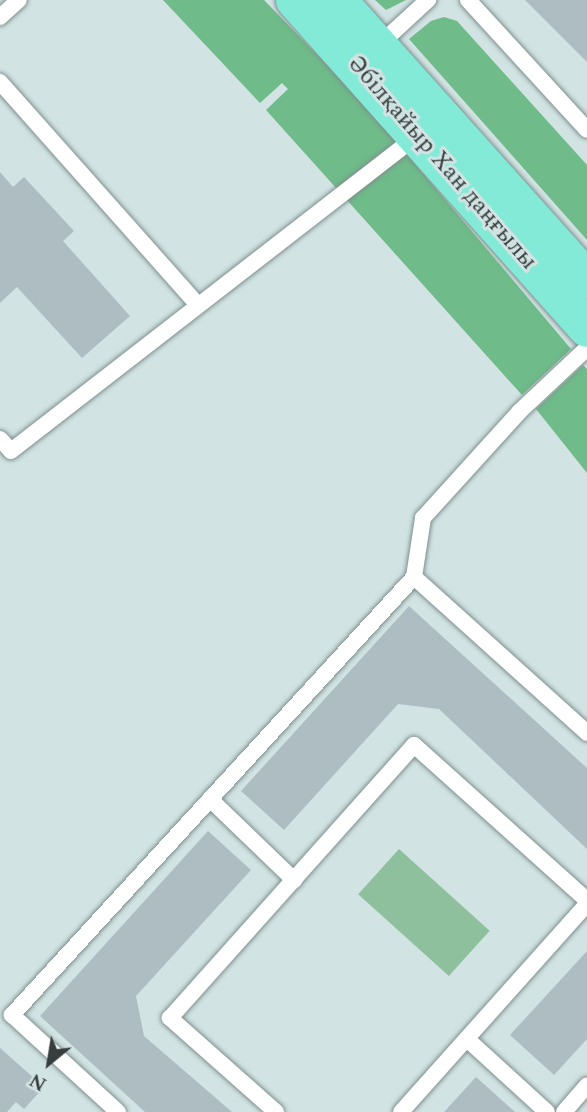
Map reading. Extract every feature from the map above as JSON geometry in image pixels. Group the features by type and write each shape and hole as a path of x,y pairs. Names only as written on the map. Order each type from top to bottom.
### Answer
{"main road":[{"name":"Әбілқайыр Хан даңғылы","path":"296,0 418,135 586,339"},
{"name":"Әбілқайыр Хан даңғылы","path":"337,0 587,280"}],"lane":[{"path":"0,18 19,0"},
{"path":"379,45 428,0"},
{"path":"468,0 587,130"},
{"path":"0,82 198,305"},
{"path":"0,439 10,451 418,135"},
{"path":"118,1112 12,1015 414,577 423,518 586,339"},
{"path":"414,577 587,733"},
{"path":"276,1112 170,1018 414,745 587,902 401,1112"},
{"path":"210,799 294,880"},
{"path":"467,1039 547,1112"},
{"path":"564,1112 587,1086"}],"green space":[{"path":"163,0 264,0 362,101 571,349 522,395 266,110 288,89 282,83 260,103"},
{"path":"375,0 406,0 386,10"},
{"path":"444,17 457,21 587,165 587,240 409,39 431,21"},
{"path":"583,365 587,369 587,473 536,409"},
{"path":"399,849 490,931 449,976 358,894"}],"building":[{"path":"525,0 587,0 587,62"},
{"path":"0,172 13,187 24,177 74,231 63,241 130,316 82,358 17,287 0,303"},
{"path":"409,606 587,768 587,849 439,709 398,704 284,830 241,791"},
{"path":"208,831 251,870 136,996 144,1036 232,1112 145,1112 40,1016"},
{"path":"587,951 587,1039 554,1075 510,1035"},
{"path":"0,1048 44,1087 24,1109 16,1102 7,1112 0,1112"},
{"path":"476,1077 515,1112 444,1112"}]}
